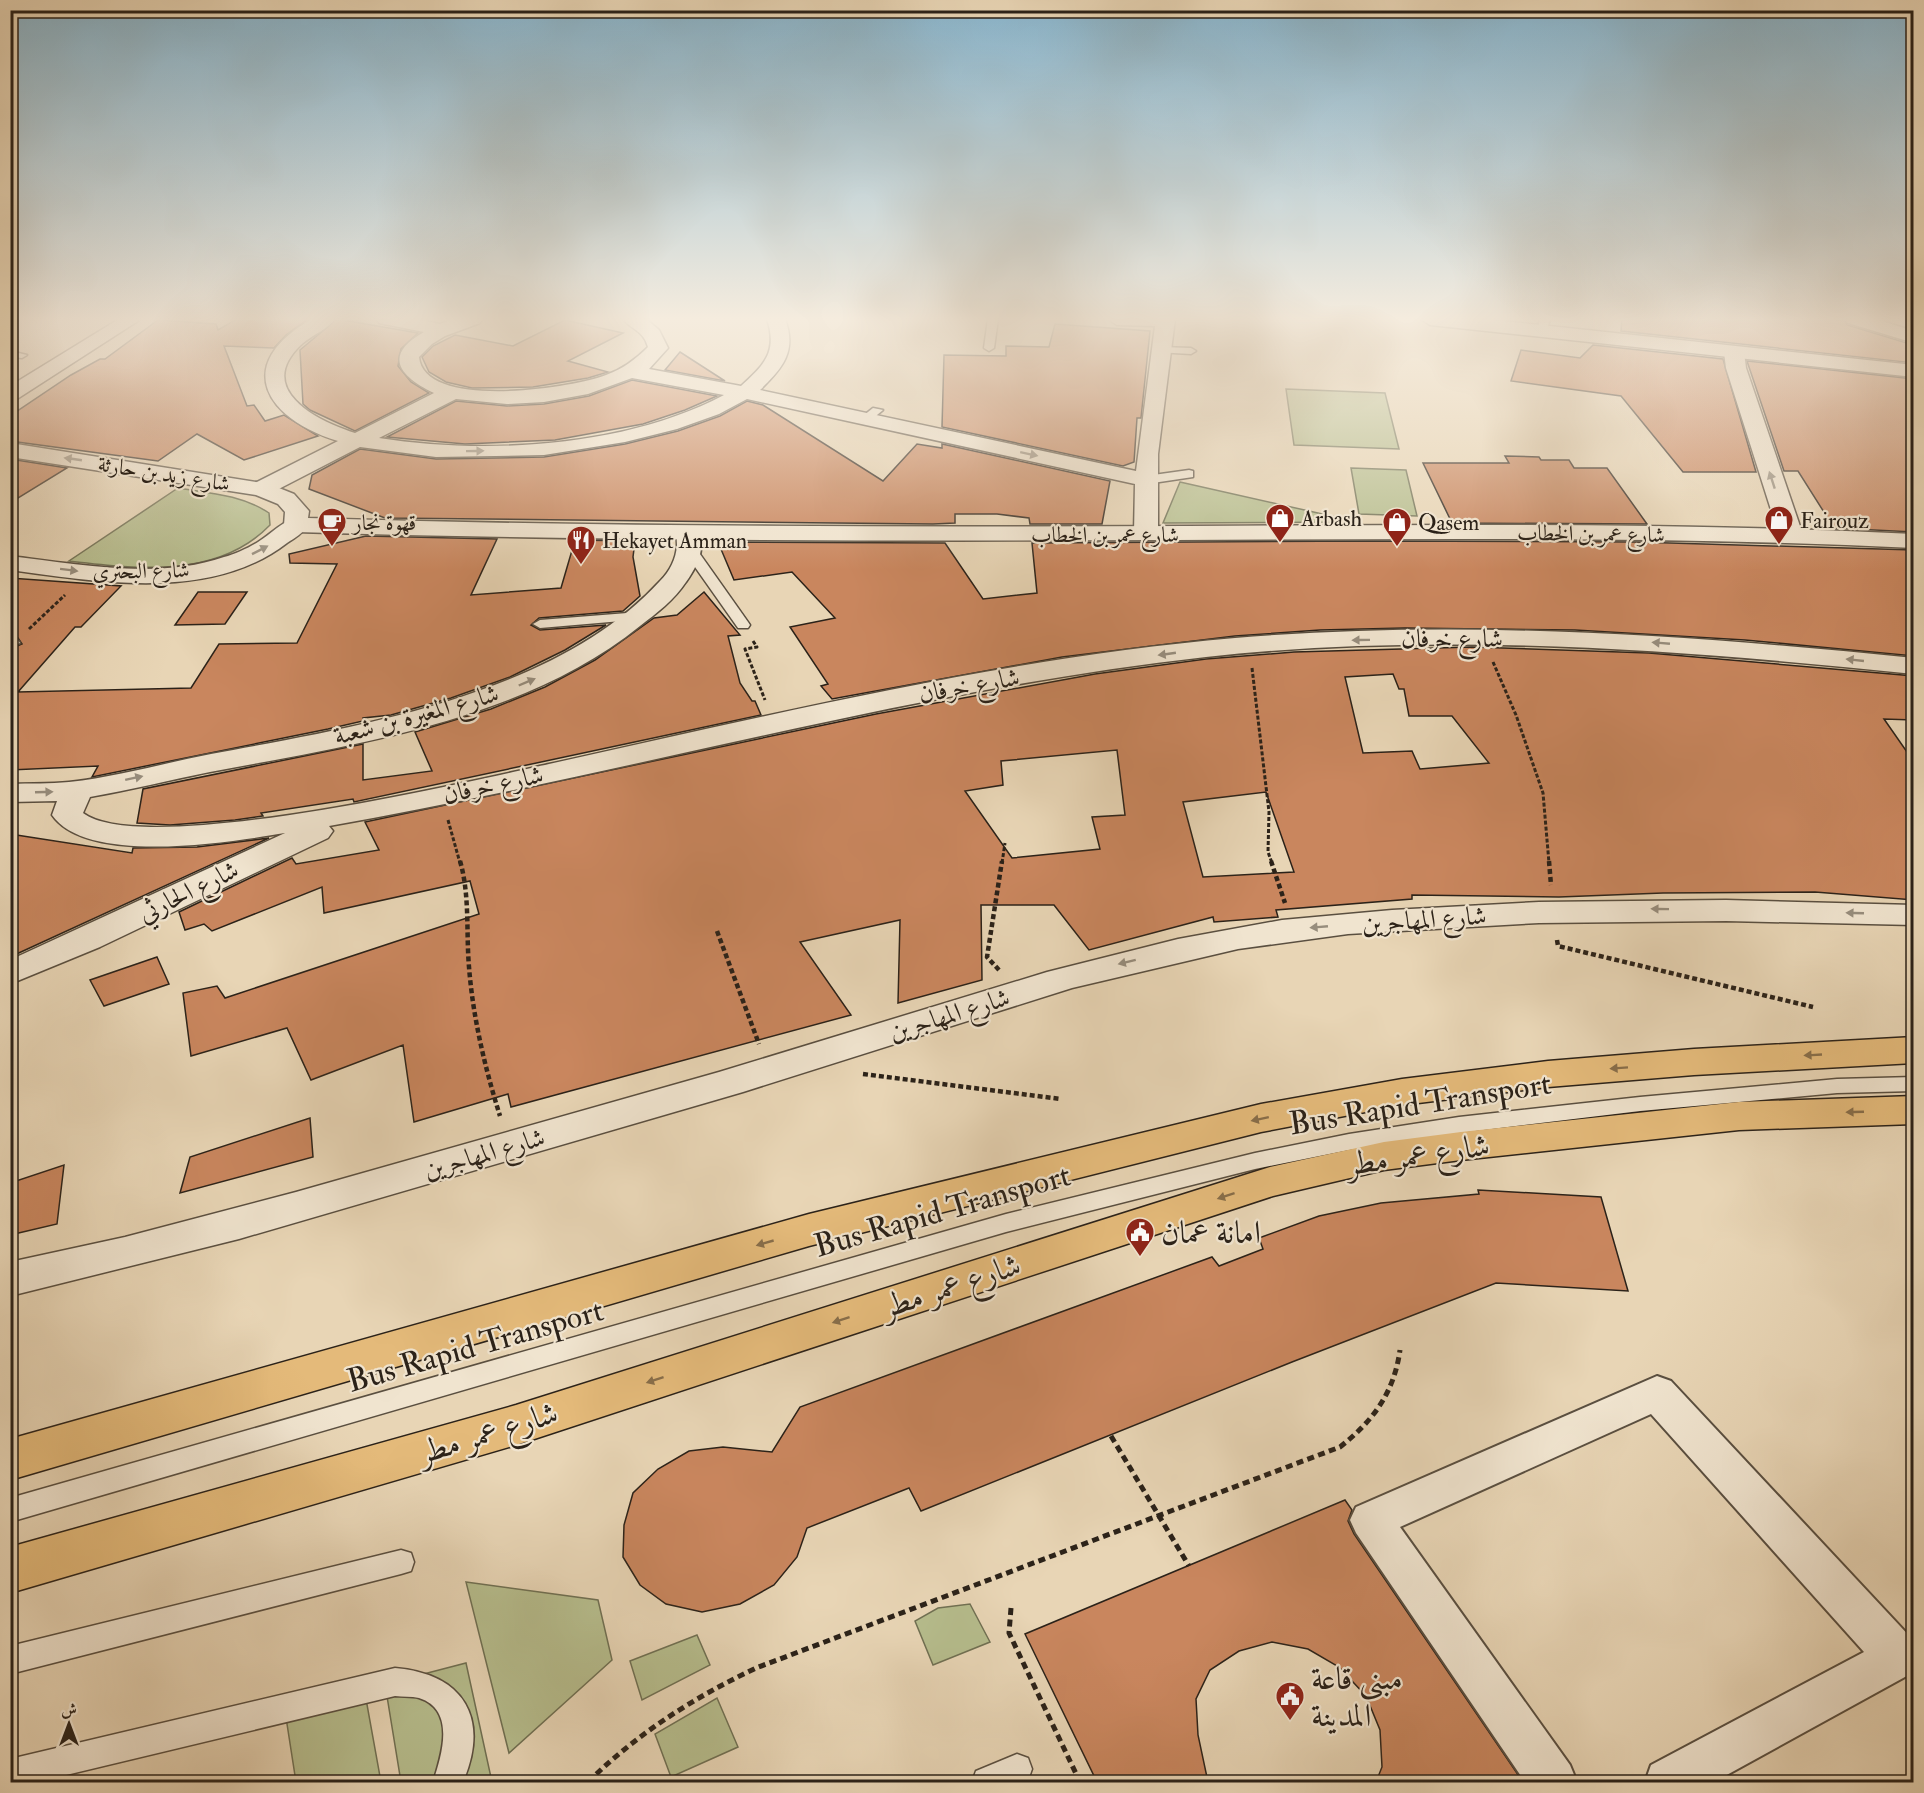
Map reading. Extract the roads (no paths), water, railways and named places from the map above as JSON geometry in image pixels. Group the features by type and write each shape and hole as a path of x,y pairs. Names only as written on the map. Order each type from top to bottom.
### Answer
{"main road":[{"path":"10,1460 80,1442 501,1318 894,1206 1326,1105 1427,1088 1565,1072 1914,1050"},
{"name":"شارع عمر مطر","path":"10,1570 516,1425 1270,1182 1318,1169 1384,1156 1739,1116 1914,1110"}],"street":[{"path":"286,403 297,415 323,429 358,440 421,449 466,452 563,447 612,438 691,418 725,403"},
{"path":"261,489 432,403"},
{"path":"804,403 872,414 1146,480"},
{"path":"1146,533 1146,480 1154,403"},
{"path":"1747,403 1791,535"},
{"name":"شارع زيد بن حارثة","path":"10,450 261,489 286,499 297,512 296,525"},
{"name":"شارع عمر بن الخطاب","path":"296,525 491,531 689,541 1146,533 1469,532 1791,535 1914,541"},
{"name":"شارع البحتري","path":"10,563 89,572 164,575 225,564 256,553 283,537 296,525"},
{"name":"شارع المغيرة بن شعبة","path":"10,793 77,791 369,730 478,700 551,672 577,658 640,616 674,584 689,541"},
{"name":"شارع خرفان","path":"77,791 67,815 73,824 117,835 147,837 207,834 366,811 901,697 1186,651 1330,640 1483,637 1649,642 1914,666"},
{"name":"شارع الحارثي","path":"10,973 101,934 226,871 366,811"},
{"name":"شارع المهاجرين","path":"10,1279 70,1267 269,1215 768,1070 1020,993 1181,949 1295,929 1465,915 1652,909 1914,915"},
{"path":"1553,1782 1371,1520 1657,1393 1898,1657 1668,1782"}],"lane":[{"path":"1146,480 1189,474"},
{"path":"689,541 743,625"},
{"path":"540,624 640,616"},
{"name":"Bus Rapid Transport","path":"10,1510 1006,1223 1255,1161 1349,1142 1504,1119 1837,1086 1914,1084"},
{"path":"10,1660 401,1562"},
{"path":"10,1774 395,1682 420,1684 441,1696 455,1714 461,1738 457,1765 448,1782"},
{"path":"987,1782 1017,1769"}],"place":[{"name":"Arbash","path":"1280,544"},
{"name":"Fairouz","path":"1779,546"},
{"name":"قهوة نجار","path":"332,548"},
{"name":"Qasem","path":"1397,548"},
{"name":"Hekayet Amman","path":"581,566"},
{"name":"امانة عمان","path":"1140,1258"},
{"name":"مبنى قاعة المدينة","path":"1290,1722"}]}
